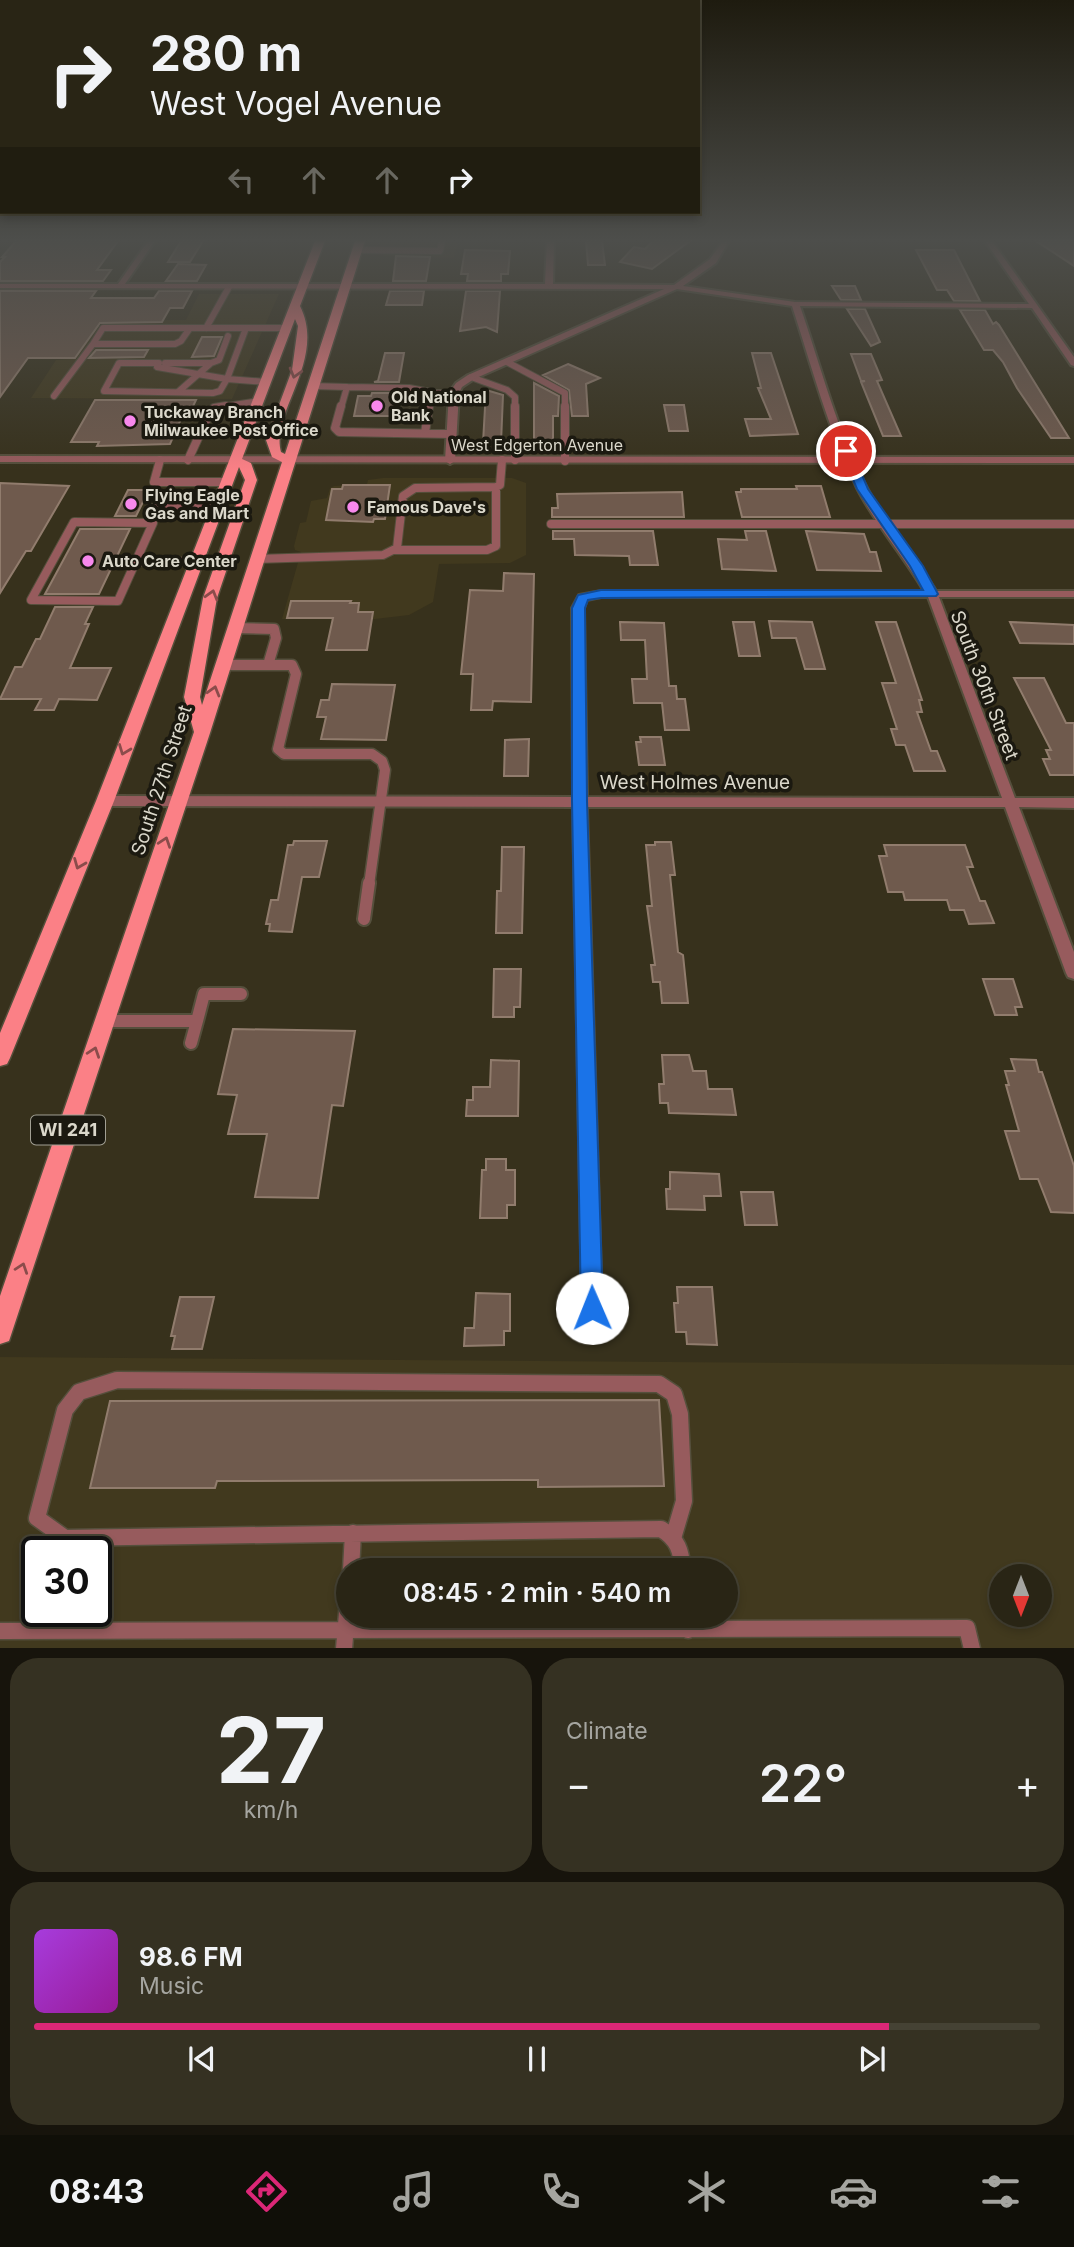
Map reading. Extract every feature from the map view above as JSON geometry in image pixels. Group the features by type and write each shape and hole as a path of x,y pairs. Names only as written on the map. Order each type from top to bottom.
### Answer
{"main road":[{"path":"0,1058 105,801 234,460 292,318"},
{"path":"288,460 276,454 272,440 297,370 303,327 300,318"},
{"name":"South 27th Street","path":"0,1332 202,733 335,318"},
{"path":"202,733 192,697 210,598 251,480 247,466 234,460"}],"street":[{"path":"450,461 454,393 459,385 471,377 606,318"},
{"name":"South 30th Street","path":"800,318 850,461 863,489 932,594 1074,973"},
{"path":"1043,318 1074,363"},
{"name":"West Edgerton Avenue","path":"0,460 1074,460"},
{"path":"592,1308 580,801 578,608 583,597 601,594 1074,594"},
{"name":"West Holmes Avenue","path":"105,801 1074,803"}],"lane":[{"path":"206,328 212,318"},
{"path":"54,396 103,328 287,328"},
{"path":"93,344 175,344 181,341 190,328"},
{"path":"228,336 219,360 211,363 119,363 104,391 220,391 246,328"},
{"path":"507,362 565,393 565,461"},
{"path":"159,363 158,368 266,382"},
{"path":"178,392 182,384 204,375 211,363"},
{"path":"471,377 507,390 515,397 515,460"},
{"path":"312,386 409,388 454,393"},
{"path":"347,387 335,428 339,432 452,434"},
{"path":"425,433 431,397 436,393"},
{"path":"188,460 210,412 226,405 259,401"},
{"path":"160,460 154,482 226,482"},
{"path":"394,550 397,548 403,496 408,491 415,488 496,487 500,485 502,460"},
{"path":"256,559 383,555 394,550 487,550 496,546 496,487"},
{"path":"150,508 216,508"},
{"path":"74,523 153,523 135,562 118,601 31,600 74,523"},
{"path":"551,524 1074,524"},
{"path":"135,562 196,561"},
{"path":"234,628 274,629 276,638 268,665"},
{"path":"222,665 292,665 296,674 278,749 284,754 372,754 382,761 385,770 364,919"},
{"path":"191,1043 204,993 241,994"},
{"path":"105,1021 197,1021"},
{"path":"674,1535 684,1501 680,1414 674,1394 659,1384 117,1380 79,1392 65,1410 37,1518 65,1538 661,1529 674,1535 681,1548 682,1558"},
{"path":"352,1558 353,1534"},
{"path":"738,1624 967,1628 972,1648"},
{"path":"0,1631 345,1639 580,1628"}],"shaded area":[{"path":"268,318 232,399 31,398 56,360 73,359 89,326 105,326 108,320"},
{"path":"512,478 526,483 526,555 510,563 439,564 433,602 409,615 375,619 282,619 301,552 295,550 294,546 300,523 306,522 311,501 327,498 330,488 334,486 367,484 368,480"},
{"path":"0,1357 1074,1365 1074,1648 0,1648"}],"building":[{"path":"0,318 164,318 162,322 100,323 75,358 28,358 0,397"},
{"path":"462,318 498,318 497,332 486,327 460,331"},
{"path":"853,318 869,318 880,342 871,346"},
{"path":"965,318 990,318 993,324 996,322 999,325 1069,438 1051,438 1003,362 993,350 984,350"},
{"path":"202,337 222,337 214,356 192,357"},
{"path":"96,350 148,350 144,357 89,358"},
{"path":"385,353 404,353 399,382 374,382 378,381"},
{"path":"752,353 771,353 798,434 750,436 745,419 771,419 758,388 761,388"},
{"path":"851,354 871,354 882,380 877,381 901,436 883,436 861,382 865,381 861,381"},
{"path":"568,364 600,378 586,384 588,416 572,416 569,390 543,375"},
{"path":"534,383 559,396 558,416 553,416 553,444 534,444"},
{"path":"486,390 503,395 501,443 483,443"},
{"name":"Old National Bank","path":"372,393 397,393 396,397 400,397 397,416 354,416 358,396 371,396"},
{"name":"Tuckaway Branch Milwaukee Post Office","path":"95,400 196,400 187,419 181,419 170,444 97,446 99,442 71,442"},
{"path":"664,405 684,405 688,431 669,431"},
{"path":"0,483 69,486 31,551 26,551 0,593"},
{"name":"Famous Dave's","path":"343,485 390,485 385,519 374,519 373,522 326,520 332,489 342,489"},
{"path":"796,486 821,486 830,517 742,517 736,492 741,492 741,489 797,489"},
{"name":"Flying Eagle Gas and Mart","path":"128,490 149,490 136,516 115,516"},
{"path":"682,492 684,517 552,517 552,508 558,508 557,494"},
{"name":"Auto Care Center","path":"80,529 130,529 99,594 45,594"},
{"path":"553,531 653,531 658,565 630,565 629,556 575,555 574,539 553,539"},
{"path":"745,531 766,531 776,571 722,569 718,539 747,540"},
{"path":"806,531 864,534 870,552 876,552 881,571 817,570"},
{"path":"504,573 534,574 531,702 493,701 492,710 471,710 473,674 461,674 470,590 503,591"},
{"path":"291,601 351,601 350,603 359,603 358,612 373,612 367,650 326,650 333,618 287,618"},
{"path":"55,607 93,607 85,624 89,624 70,668 111,668 97,700 59,699 54,710 35,710 41,699 0,699 15,667 22,667 36,639 40,639"},
{"path":"769,621 812,622 825,669 805,669 796,638 772,638"},
{"path":"620,622 664,623 669,686 676,686 677,699 685,699 689,730 665,730 662,703 634,703 632,679 647,679 645,640 621,640"},
{"path":"733,622 754,622 760,656 739,656"},
{"path":"876,622 896,622 922,700 919,700 922,712 917,712 931,751 937,751 945,771 914,771 905,745 896,745 891,729 897,729 882,683 896,683"},
{"path":"1010,622 1074,625 1074,644 1020,643"},
{"path":"1014,678 1044,678 1066,723 1074,723 1074,775 1050,775 1043,759 1050,759 1046,750 1051,750"},
{"path":"332,684 395,685 386,740 321,739 326,717 317,717 321,700 329,700"},
{"path":"640,737 661,737 665,765 639,765 636,742 641,742"},
{"path":"529,739 528,776 504,776 505,740"},
{"path":"294,841 327,841 319,877 302,877 292,932 269,931 270,924 266,924 271,900 278,900 288,845 293,845"},
{"path":"655,842 671,842 675,875 670,875 678,952 683,955 688,1003 662,1003 660,982 653,982 651,965 655,965 647,906 652,906 646,845 655,845"},
{"path":"884,845 965,845 973,867 967,867 980,901 985,901 994,923 969,924 964,910 950,910 947,900 905,900 903,892 888,892 879,856 887,856"},
{"path":"502,847 524,847 522,933 496,933"},
{"path":"494,969 521,969 520,1007 514,1007 514,1017 493,1017"},
{"path":"983,979 1013,979 1022,1007 1015,1007 1017,1015 995,1015"},
{"path":"233,1029 355,1031 343,1106 332,1105 318,1198 255,1197 267,1134 228,1134 237,1095 218,1094"},
{"path":"662,1055 689,1055 693,1071 706,1071 708,1089 732,1089 736,1115 669,1113 668,1103 660,1103 659,1084 664,1084"},
{"path":"1011,1059 1036,1060 1039,1072 1042,1072 1074,1166 1074,1213 1051,1212 1038,1179 1020,1179 1005,1131 1019,1131 1006,1085 1009,1085 1005,1071 1015,1071"},
{"path":"491,1060 519,1061 518,1116 466,1116 467,1100 473,1100 473,1087 490,1087"},
{"path":"486,1159 506,1159 506,1170 515,1170 515,1205 507,1205 507,1218 480,1218 482,1170 486,1170"},
{"path":"670,1172 719,1174 721,1196 704,1196 705,1210 667,1209 666,1189 670,1189"},
{"path":"741,1192 773,1192 777,1225 745,1225"},
{"path":"677,1287 712,1287 717,1345 687,1344 686,1332 676,1332 674,1303 678,1303"},
{"path":"476,1293 510,1294 510,1331 504,1331 504,1345 464,1346 465,1328 474,1328"},
{"path":"180,1297 214,1297 202,1349 172,1349 175,1336 171,1336"},
{"path":"659,1400 664,1486 538,1487 538,1480 217,1481 215,1488 90,1488 110,1401"}],"place":[{"name":"Old National Bank","path":"377,406"},
{"name":"Tuckaway Branch Milwaukee Post Office","path":"130,421"},
{"name":"Flying Eagle Gas and Mart","path":"131,504"},
{"name":"Famous Dave's","path":"353,507"},
{"name":"Auto Care Center","path":"88,561"}],"route":[{"path":"592,1308 578,608 583,597 601,594 932,594 863,489 846,451"}]}
